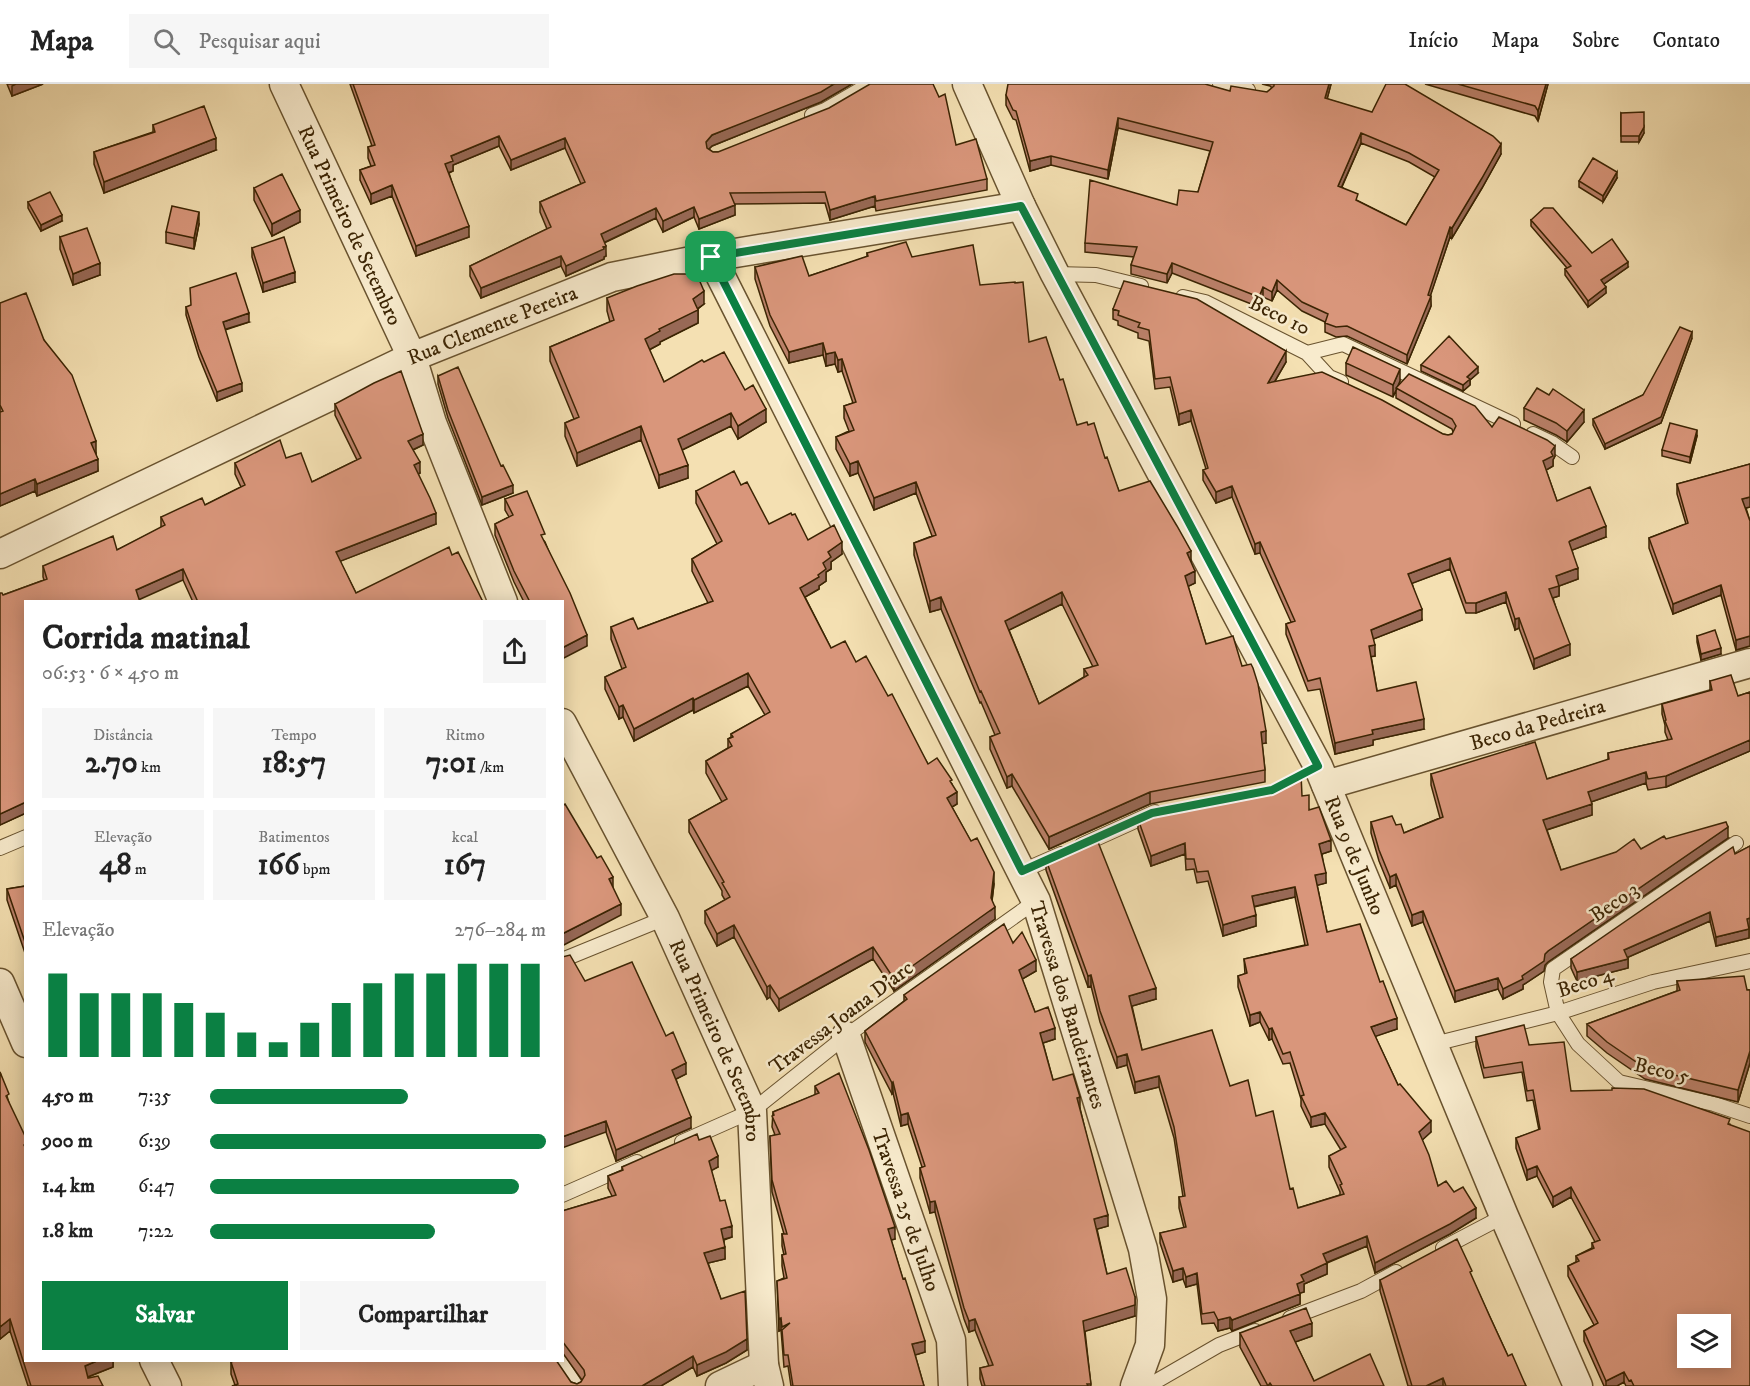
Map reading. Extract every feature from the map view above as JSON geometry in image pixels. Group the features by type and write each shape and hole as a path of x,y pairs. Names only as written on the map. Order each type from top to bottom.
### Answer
{"street":[{"name":"Rua Primeiro de Setembro","path":"284,84 412,357 432,423 502,600"},
{"name":"Rua 9 de Junho","path":"967,84 1021,206 1055,273 1318,774 1578,1386"},
{"name":"Rua Clemente Pereira","path":"0,554 412,357 612,277 711,257 1021,206"},
{"name":"Travessa dos Bandeirantes","path":"711,257 1036,901 1143,1249 1152,1299 1150,1345 1135,1386"},
{"name":"Beco da Pedreira","path":"1318,774 1750,663"},
{"name":"Rua Primeiro de Setembro","path":"564,727 665,918 752,1111 767,1376"},
{"path":"0,983 24,1038"},
{"name":"Travessa 25 de Julho","path":"846,1036 951,1340 953,1386"},
{"path":"720,1386 767,1376"}],"lane":[{"path":"803,119 825,110 870,84"},
{"path":"1220,84 1265,93"},
{"path":"1055,273 1096,275 1151,289"},
{"name":"Beco 10","path":"1173,294 1205,302 1307,353 1343,344 1552,443 1572,457"},
{"path":"1307,353 1329,377 1358,390"},
{"path":"1022,871 1152,813 1163,811"},
{"path":"0,848 24,838"},
{"name":"Beco 3","path":"1558,1013 1551,982 1553,969 1736,843"},
{"name":"Travessa Joana D'arc","path":"668,1148 752,1111 846,1036 1036,901"},
{"path":"564,959 665,918"},
{"name":"Beco 4","path":"1434,1044 1558,1013 1653,982 1750,961"},
{"name":"Beco 5","path":"1558,1013 1578,1044 1619,1082 1714,1104 1750,1116"},
{"path":"564,1194 646,1158"},
{"path":"1433,1253 1504,1216"},
{"path":"1148,1386 1219,1345 1361,1291 1412,1264"},
{"path":"560,1362 576,1386"}],"building":[{"path":"353,84 834,84 821,92 712,135 706,142 707,148 718,152 829,108 870,84 933,84 939,97 945,94 956,145 976,139 987,179 876,201 875,196 830,210 825,192 730,193 735,205 699,219 694,207 663,221 656,208 601,234 606,246 603,247 604,249 566,266 561,256 481,288 470,266 551,227 540,202 585,182 565,138 511,160 499,136 451,156 453,161 445,164 469,226 416,246 392,185 371,194 360,170 375,165 368,147 375,145"},
{"path":"1008,84 1205,84 1230,91 1231,86 1267,92 1274,84 1329,84 1325,98 1372,112 1386,84 1405,84 1493,136 1501,144 1452,228 1450,227 1428,295 1431,296 1407,355 1347,326 1336,327 1325,323 1328,314 1302,302 1277,280 1272,292 1263,287 1259,297 1172,263 1167,274 1131,265 1137,247 1085,243 1090,180 1177,205 1179,190 1198,192 1213,142 1118,118 1108,170 1051,156 1030,161 1016,111 1013,110 1006,95","holes":["1361,133 1409,153 1439,170 1406,225 1356,200 1358,194 1338,186"]},
{"path":"1458,84 1546,84 1538,111 1535,106"},
{"path":"204,106 216,138 104,182 94,152 155,132 153,125"},
{"path":"1644,112 1644,127 1639,136 1621,136 1621,113"},
{"path":"1593,158 1617,172 1603,196 1579,181"},
{"path":"282,174 300,210 272,224 254,188"},
{"path":"50,192 62,215 41,225 28,202"},
{"path":"172,206 199,212 194,238 166,232"},
{"path":"1544,208 1553,208 1592,253 1612,239 1628,262 1601,280 1606,287 1588,301 1565,269 1571,266 1531,220"},
{"path":"87,228 100,263 73,274 60,237"},
{"path":"284,237 295,272 263,283 252,248"},
{"path":"906,242 912,257 973,245 980,285 1023,282 1029,342 1046,337 1060,380 1063,379 1077,425 1087,422 1088,425 1094,423 1119,491 1150,481 1191,551 1187,553 1195,571 1185,576 1206,644 1233,636 1242,666 1251,664 1253,668 1266,731 1261,732 1265,770 1150,792 1049,837 1012,774 1007,777 990,737 1000,733 980,692 941,597 930,601 914,543 936,535 916,482 874,498 858,461 850,464 836,437 854,430 844,406 856,402 842,359 838,360 835,352 826,354 823,343 789,352 770,315 755,267 802,256 809,276 868,256 867,253","holes":["1062,592 1098,665 1084,669 1088,675 1039,704 1005,621"]},
{"path":"236,273 249,313 223,322 242,383 217,392 199,349 186,307 191,305 190,288"},
{"path":"674,274 698,277 704,291 693,299 698,310 659,329 660,331 645,339 664,382 702,360 704,362 724,352 745,390 753,385 766,409 738,426 731,413 678,439 688,465 659,475 641,426 577,453 565,423 579,417 550,347 614,320 607,298"},
{"path":"1124,281 1197,299 1286,351 1268,383 1322,372 1382,400 1443,434 1452,434 1456,426 1452,419 1396,388 1409,374 1475,406 1492,427 1499,417 1555,446 1551,452 1553,456 1543,461 1557,501 1590,487 1606,526 1569,542 1578,568 1556,576 1559,586 1549,589 1570,644 1534,659 1519,618 1515,619 1506,592 1476,603 1466,603 1450,558 1408,574 1422,609 1371,630 1375,645 1369,646 1377,691 1416,682 1424,719 1372,730 1373,734 1335,743 1320,678 1308,681 1286,624 1295,621 1260,542 1255,544 1232,486 1216,492 1203,470 1208,468 1191,410 1179,414 1170,377 1155,379 1149,330 1138,327 1140,323 1118,315 1119,311 1113,309"},
{"path":"26,293 44,340 72,375 96,441 91,443 98,459 37,484 35,479 0,494 0,412 3,411 0,405 0,303"},
{"path":"1680,327 1692,332 1661,417 1605,444 1593,419 1643,395"},
{"path":"1449,336 1478,367 1467,377 1470,379 1463,385 1421,365"},
{"path":"1353,347 1400,369 1393,385 1346,363"},
{"path":"458,367 501,466 503,465 513,485 482,497 448,410 438,376"},
{"path":"401,371 423,434 408,441 420,462 414,465 436,513 336,552 356,593 449,547 452,555 458,552 482,600 197,600 183,569 136,590 139,600 24,600 24,803 0,814 0,593 3,595 47,579 43,566 113,536 117,550 165,525 161,517 202,498 205,505 245,485 235,463 280,440 286,458 301,453 312,482 361,458 335,404"},
{"path":"1537,388 1549,395 1553,389 1584,410 1567,431 1556,423 1524,408"},
{"path":"1670,423 1697,430 1690,457 1662,450"},
{"path":"1750,464 1750,497 1742,499 1750,521 1750,636 1736,640 1721,585 1673,604 1649,538 1688,523 1677,484"},
{"path":"734,471 741,485 747,482 769,524 791,513 795,514 808,540 834,525 842,542 828,552 831,557 823,563 826,569 818,575 819,577 800,588 831,648 845,641 856,662 866,656 888,696 892,694 928,764 937,758 957,792 947,798 971,841 977,838 994,872 991,898 995,907 894,979 873,947 779,999 770,985 767,987 734,925 717,934 705,911 730,897 689,820 727,799 706,761 732,746 728,739 733,737 731,734 770,712 748,673 694,700 693,698 634,729 623,705 619,707 605,677 626,667 611,627 633,618 638,629 713,601 692,559 722,541 696,491"},
{"path":"527,491 545,534 541,535 570,593 587,635 564,647 564,600 529,600 514,571 495,524 513,515 505,499"},
{"path":"1715,630 1721,648 1701,654 1697,636"},
{"path":"1731,675 1738,696 1750,692 1750,740 1666,776 1648,779 1646,772 1588,792 1592,804 1543,820 1561,870 1616,852 1634,839 1641,849 1664,836 1666,839 1726,822 1728,827 1548,951 1544,961 1522,976 1523,979 1503,989 1498,978 1455,991 1423,911 1412,915 1396,874 1390,877 1371,822 1392,816 1396,825 1401,824 1404,833 1443,817 1431,774 1535,742 1547,779 1609,759 1608,753 1672,739 1662,704 1712,690 1710,681"},
{"path":"1301,774 1302,796 1309,795 1309,810 1319,807 1331,840 1319,844 1326,873 1315,875 1327,932 1360,924 1380,982 1383,981 1397,1018 1371,1027 1398,1085 1400,1084 1431,1121 1419,1132 1438,1186 1446,1181 1454,1192 1463,1187 1476,1208 1375,1263 1367,1236 1323,1254 1327,1263 1301,1275 1304,1281 1297,1284 1300,1294 1232,1320 1230,1317 1218,1320 1214,1312 1202,1314 1197,1273 1186,1277 1183,1268 1173,1271 1160,1233 1186,1227 1179,1197 1185,1196 1174,1127 1159,1076 1135,1082 1127,1054 1117,1057 1100,1011 1091,975 1088,976 1046,860 1096,837 1156,988 1129,996 1142,1050 1212,1030 1230,1086 1248,1080 1256,1116 1273,1111 1290,1189 1293,1188 1298,1208 1344,1194 1340,1185 1342,1184 1329,1156 1346,1147 1325,1113 1311,1117 1301,1096 1304,1095 1290,1052 1283,1054 1272,1028 1269,1029 1260,1012 1250,1015 1238,976 1247,973 1244,959 1308,945 1295,887 1252,896 1256,915 1223,925 1208,871 1197,872 1194,859 1186,859 1185,843 1151,856 1138,819 1155,811 1274,788"},
{"path":"564,805 597,858 601,856 613,877 609,879 621,904 564,933"},
{"path":"1750,846 1750,918 1747,919 1749,929 1716,937 1710,912 1624,950 1628,959 1577,972 1571,959 1733,847 1735,854"},
{"path":"24,886 24,939 7,889"},
{"path":"1004,924 1013,943 1022,932 1036,960 1019,970 1035,1012 1048,1007 1055,1028 1040,1033 1053,1080 1073,1074 1080,1097 1077,1098 1108,1215 1094,1219 1107,1274 1126,1268 1135,1297 1135,1305 1083,1321 1091,1384 1087,1384 1088,1386 985,1386 980,1368 993,1365 975,1319 969,1321 964,1308 935,1201 930,1202 920,1168 925,1166 908,1113 901,1115 893,1082 865,1031 907,999 904,995"},
{"path":"570,955 585,981 632,962 666,1036 673,1032 686,1063 672,1070 691,1117 616,1150 606,1121 564,1136 564,956"},
{"path":"1744,976 1747,990 1750,990 1750,1051 1738,1090 1645,1068 1607,1042 1587,1024 1680,990 1677,981"},
{"path":"1524,1025 1529,1045 1564,1042 1571,1091 1612,1090 1612,1088 1644,1089 1730,1119 1728,1124 1750,1132 1750,1386 1634,1386 1624,1372 1606,1381 1584,1331 1598,1323 1568,1266 1579,1261 1576,1256 1594,1248 1592,1243 1600,1240 1571,1187 1553,1197 1537,1166 1527,1170 1516,1138 1540,1129 1533,1090 1527,1091 1522,1062 1484,1068 1476,1037"},
{"path":"0,1072 9,1094 6,1096 24,1134 24,1362 94,1362 85,1366 88,1378 98,1376 103,1386 31,1386 10,1319 0,1327"},
{"path":"839,1073 869,1150 895,1227 888,1229 925,1341 912,1344 924,1386 793,1386 788,1355 784,1355 782,1330 790,1323 782,1327 781,1318 779,1319 777,1281 787,1278 782,1255 786,1254 782,1234 787,1234 772,1180 770,1136 780,1134 772,1116 773,1112 819,1093 815,1086"},
{"path":"697,1134 699,1140 710,1136 718,1156 709,1161 720,1201 725,1200 732,1226 721,1229 725,1247 704,1253 721,1299 745,1291 747,1339 726,1352 697,1365 693,1356 642,1386 232,1386 238,1384 231,1362 557,1362 571,1382 577,1384 581,1382 585,1375 584,1370 564,1344 564,1210 616,1195 608,1176 623,1170 622,1167"},
{"path":"1457,1239 1508,1356 1512,1354 1526,1386 1446,1386 1443,1378 1426,1386 1412,1386 1380,1280"},
{"path":"1306,1308 1312,1323 1290,1331 1314,1381 1370,1354 1384,1386 1272,1386 1270,1383 1268,1386 1240,1333"}],"route":[{"path":"1021,206 1318,766 1272,790 1152,813 1022,871 711,257 1021,206"}]}
